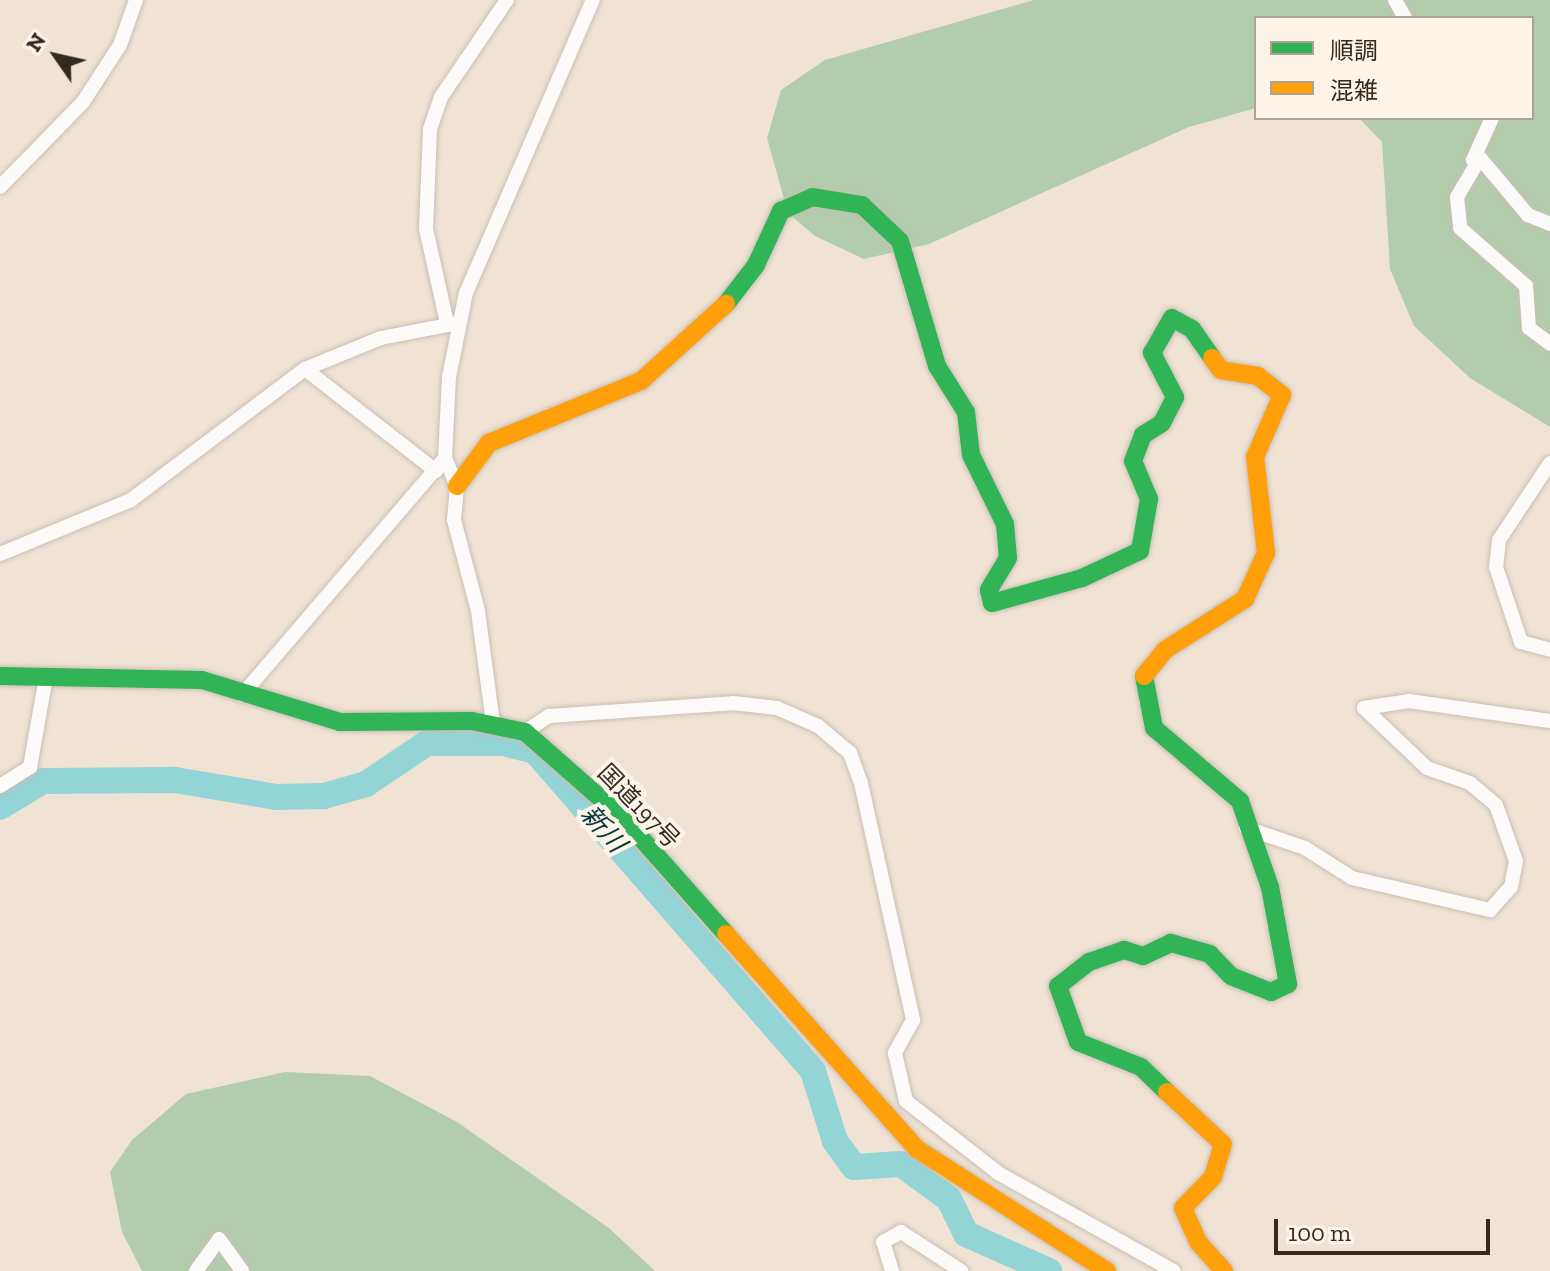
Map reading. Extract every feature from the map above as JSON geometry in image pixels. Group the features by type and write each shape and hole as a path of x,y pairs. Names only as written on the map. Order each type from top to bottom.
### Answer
{"main road":[{"path":"457,486 489,443 641,381 716,317 756,265 781,211 791,202 836,197 862,205 900,241 937,366 966,412 971,455 1005,524 1008,558 989,590 992,603 1027,597 1140,551 1149,499 1133,461 1143,435 1162,423 1175,397 1152,353 1172,318 1192,329 1221,370 1258,376 1282,395 1255,457 1266,553 1259,575 1245,599 1165,650 1141,679 1154,728 1240,801 1246,828 1270,887 1288,984 1271,992 1231,976 1210,954 1171,943 1143,956 1124,950 1089,962 1058,986 1078,1042 1141,1067 1223,1144 1213,1177 1183,1208 1198,1242 1224,1271"},
{"name":"国道197号","path":"0,676 45,683 202,680 242,695 340,722 493,724 525,732 625,820 917,1149 1107,1271"}],"street":[{"path":"0,187 83,102 120,45 136,0"},
{"path":"453,323 426,229 425,152 441,97 507,0"},
{"path":"242,695 441,465 453,323 593,0"},
{"path":"1480,158 1473,160 1491,120"},
{"path":"1480,158 1528,215 1550,224"},
{"path":"1480,158 1457,197 1460,228 1526,286 1529,328 1550,344"},
{"path":"0,554 131,500 305,369 352,347 453,323"},
{"path":"305,369 441,465 457,486 454,520 478,611 493,724"},
{"path":"1550,463 1499,540 1496,567 1521,642 1550,650"},
{"path":"0,786 30,767 45,683"},
{"path":"1246,828 1305,848 1352,878 1490,910 1511,887 1516,861 1496,805 1470,783 1427,768 1364,708 1409,701 1550,721"},
{"path":"525,732 549,716 733,703 777,708 818,726 850,753 861,783 913,1020 895,1053 906,1101 998,1173 1173,1271"},
{"path":"892,1271 883,1242 901,1232 961,1271"},
{"path":"196,1271 219,1239 242,1271"}],"green space":[{"path":"1034,0 1550,0 1550,427 1470,378 1414,326 1390,269 1382,142 1361,120 1534,120 1534,16 1254,16 1254,109 1189,127 929,244 864,259 815,236 788,213 767,138 781,90 825,60"},
{"path":"285,1072 370,1076 457,1122 609,1228 655,1271 142,1271 122,1232 110,1172 132,1140 186,1094"}],"waterway":[{"name":"新川","path":"0,807 43,781 175,780 277,797 324,796 366,784 427,743 503,743 535,751 813,1071 835,1141 854,1167 901,1164 949,1199 966,1234 1049,1271"}],"traffic: fast":[{"path":"726,304 756,265 781,211 812,197 862,205 900,241 937,366 966,412 971,455 1005,524 1008,558 989,590 992,603 1082,578 1140,551 1149,499 1133,461 1143,435 1162,423 1175,397 1152,353 1172,318 1192,329 1212,358"},
{"path":"0,676 202,680 340,722 472,721 525,732 625,820 726,934"},
{"path":"1144,676 1154,728 1240,801 1270,887 1288,984 1271,992 1231,976 1210,954 1171,943 1143,956 1124,950 1089,962 1058,986 1078,1042 1141,1067 1167,1092"}],"traffic: slow":[{"path":"457,486 489,443 641,381 726,304"},
{"path":"1144,676 1165,650 1245,599 1266,553 1255,457 1282,395 1258,376 1221,370 1212,358"},
{"path":"726,934 917,1149 1107,1271"},
{"path":"1167,1092 1223,1144 1213,1177 1183,1208 1198,1242 1224,1271"}]}
